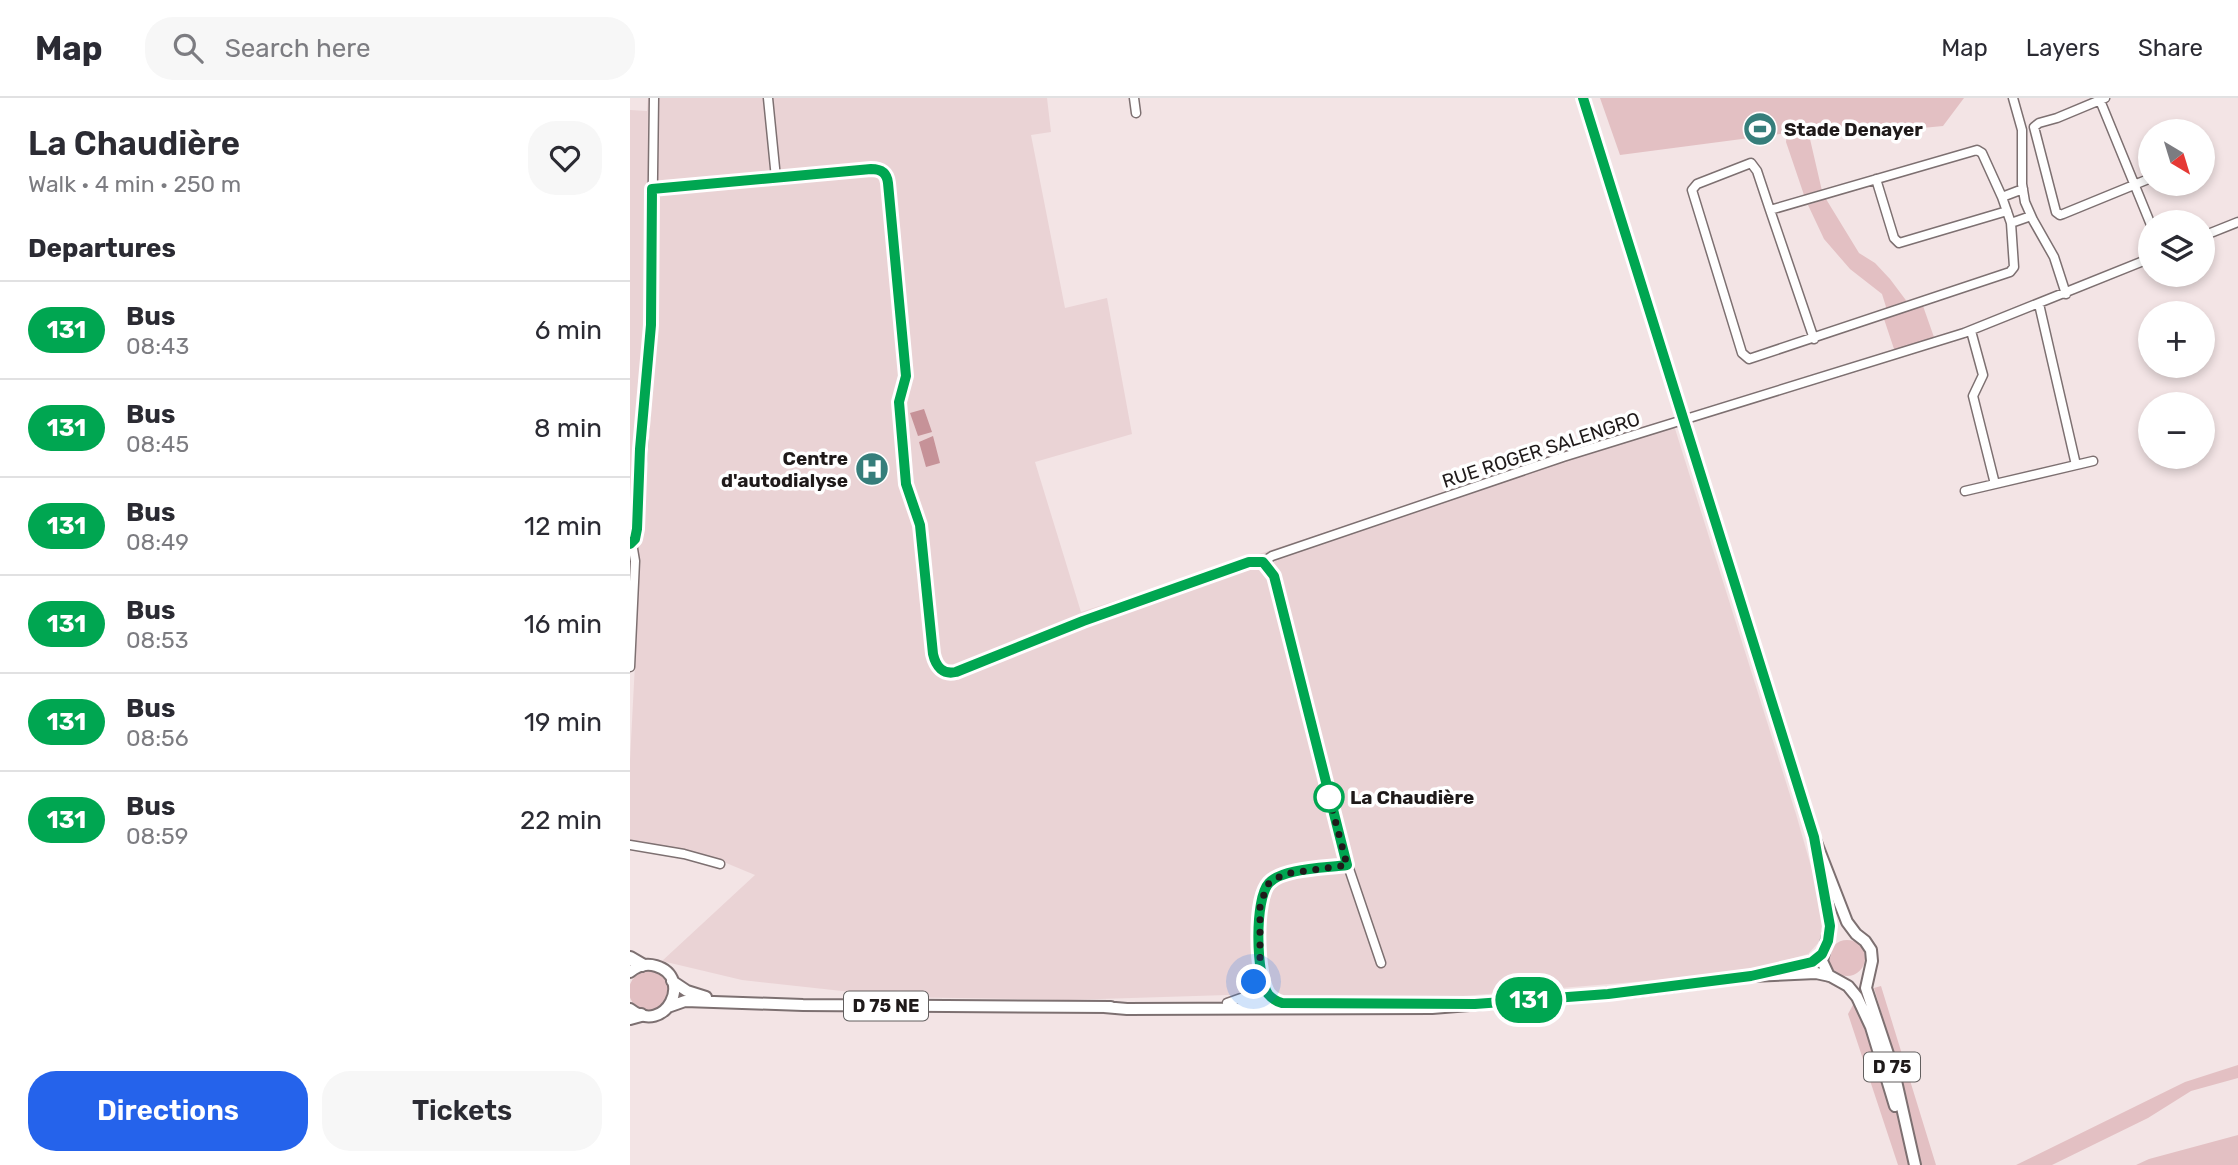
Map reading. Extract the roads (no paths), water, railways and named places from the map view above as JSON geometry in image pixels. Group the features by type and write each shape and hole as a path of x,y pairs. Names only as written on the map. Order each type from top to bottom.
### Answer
{"highway":[{"path":"630,958 636,969"}],"main road":[{"path":"1583,98 1814,837 1843,915 1856,934 1866,940 1871,950 1872,961 1868,971 1856,981 1841,982 1830,976 1823,967 1822,954 1828,941 1829,911 1814,837"},
{"path":"1828,941 1841,933 1856,934"},
{"name":"D 75 NE","path":"1751,976 1802,966 1822,954"},
{"path":"634,1014 656,1015 668,1007 674,995 672,981 660,967 651,965 636,969"},
{"name":"D 75","path":"1868,971 1866,988 1894,1072 1915,1165"},
{"name":"D 75 NE","path":"668,1007 685,1001 726,1001 803,1005 1047,1007 1227,1003 1271,1010 1428,1008 1608,994 1751,976 1802,973 1830,976"},
{"name":"D 75 NE","path":"672,981 691,993 726,1001"},
{"name":"D 75","path":"1841,982 1853,990 1866,1015 1915,1165"},
{"name":"D 75 NE","path":"1104,1007 1127,1009 1282,1003 1460,1004"}],"street":[{"path":"630,667 635,562 631,544 637,529 640,449 651,325 654,98"},
{"path":"652,189 776,178 768,98"},
{"path":"1134,98 1136,113"},
{"path":"2013,98 2022,135 2023,189 2031,216 2054,257 2066,294"},
{"path":"2138,183 2134,185 2063,214 2058,214 2034,127 2101,99 2134,185 2145,210"},
{"path":"1770,210 1976,150 1982,153 2007,211 2011,223 2014,267 2010,272 1814,339 1754,359 1745,357 1692,190 1697,184 1751,163 1757,171 1770,210 1814,339"},
{"name":"RUE ROGER SALENGRO","path":"776,178 874,169 883,172 888,180 906,376 899,402 906,484 920,525 933,657 944,672 953,673 1068,626 1252,561 1263,562 1272,556 1573,454 1971,331 2138,264"},
{"path":"1877,179 1894,238 1899,243 2007,211"},
{"path":"2002,197 2023,189"},
{"path":"2011,223 2031,216"},
{"path":"2215,231 2238,222"},
{"path":"2039,304 2076,465"},
{"path":"1971,331 1983,375 1973,396 1995,484"},
{"path":"1965,491 2092,461"},
{"path":"1263,562 1279,588 1347,865 1381,963"},
{"path":"630,845 720,863"},
{"path":"1282,1003 1271,997 1265,985 1260,959 1260,904 1269,883 1284,874 1347,865"},
{"path":"1255,1006 1253,987 1260,959"},
{"path":"1255,1006 1264,995 1265,985"},
{"path":"1227,1003 1244,998 1253,987"}],"place":[{"name":"Stade Denayer","path":"1760,129"},
{"name":"Centre d'autodialyse","path":"872,469"},
{"name":"La Chaudière","path":"1329,797"}]}
